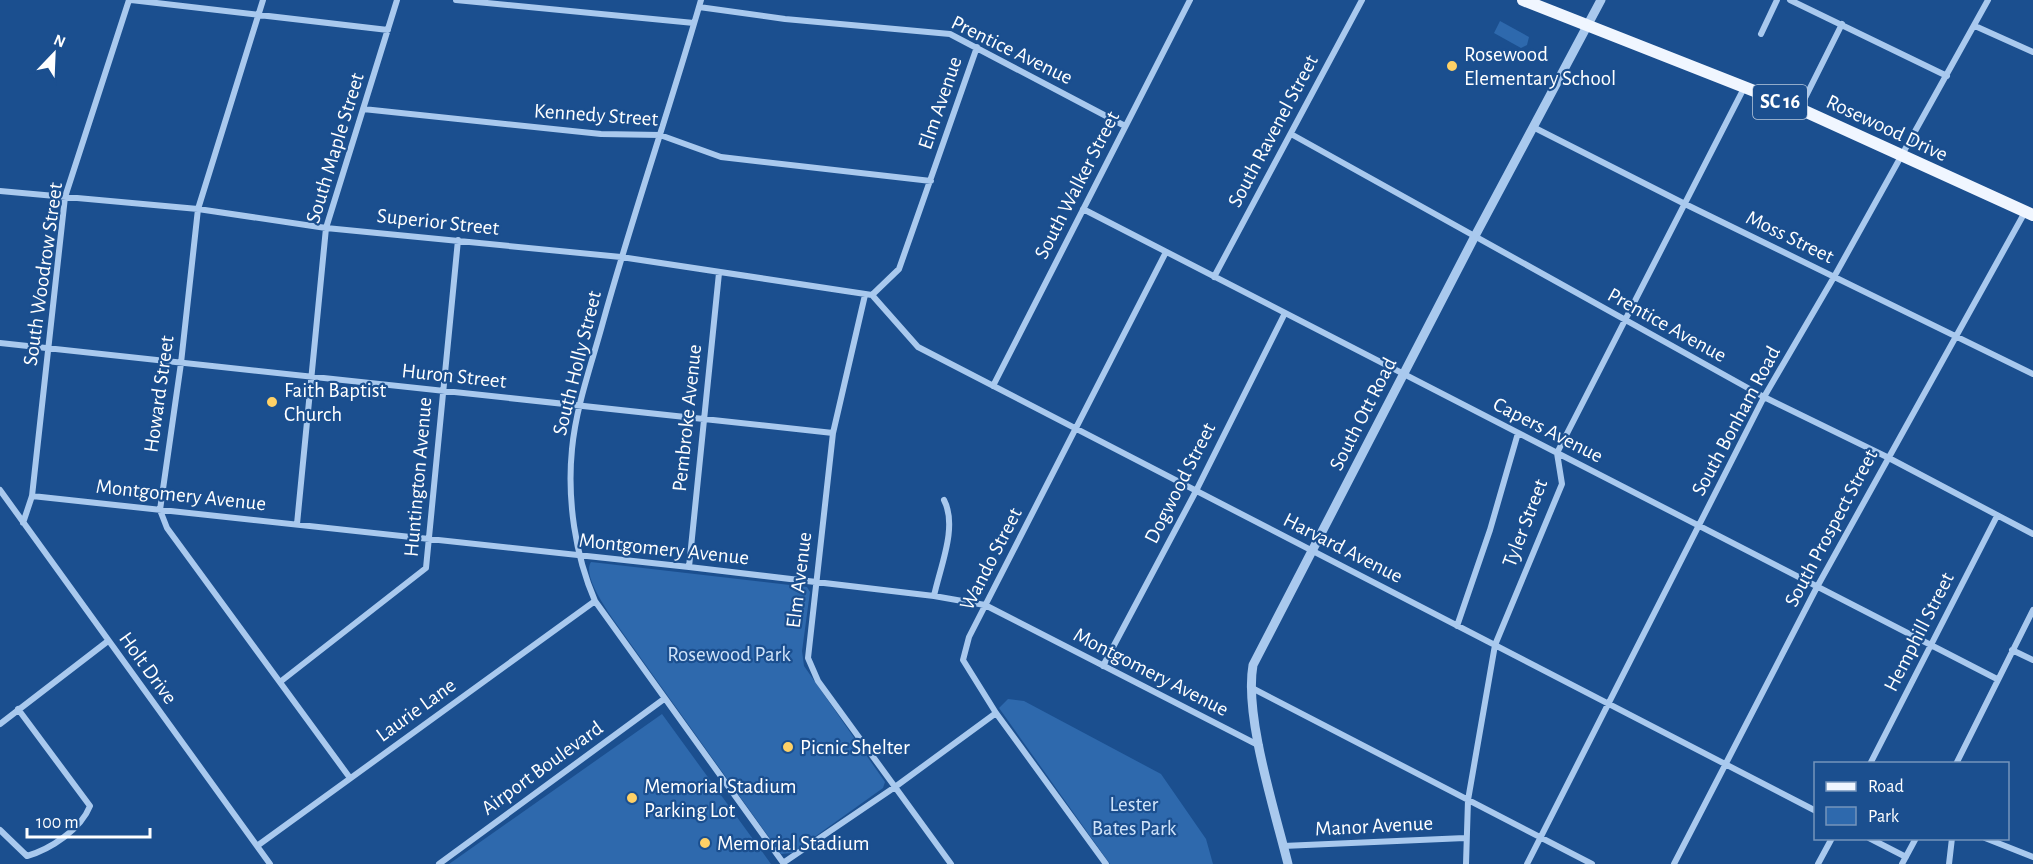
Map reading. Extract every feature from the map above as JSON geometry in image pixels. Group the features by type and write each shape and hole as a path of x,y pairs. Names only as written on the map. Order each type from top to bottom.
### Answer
{"main road":[{"name":"Rosewood Drive","path":"1523,0 1800,109 2029,213"}],"street":[{"path":"130,0 388,30"},
{"name":"South Woodrow Street","path":"23,523 32,496 65,197 130,0"},
{"name":"Howard Street","path":"160,510 181,363 198,209 263,0"},
{"name":"South Maple Street","path":"297,524 326,228 397,0"},
{"path":"456,0 694,23"},
{"name":"South Ravenel Street","path":"1215,277 1362,0"},
{"name":"South Ott Road","path":"1287,864 1249,687 1253,665 1475,236 1601,0"},
{"path":"1761,34 1777,0"},
{"path":"1790,0 1947,76"},
{"name":"South Bonham Road","path":"1527,864 1764,397 1976,26 1988,0"},
{"name":"South Walker Street","path":"993,386 1188,1"},
{"name":"South Holly Street","path":"700,3 621,257 580,406 572,448 570,487 580,556 595,601 784,864"},
{"name":"Prentice Avenue","path":"700,3 785,19 950,34 1125,126"},
{"path":"1800,109 1842,24"},
{"path":"1976,26 2033,52"},
{"name":"Elm Avenue","path":"951,864 820,684 810,667 807,648 833,433 869,295 899,269 977,47"},
{"name":"Tyler Street","path":"1466,864 1465,838 1468,800 1495,645 1562,483 1557,453 1683,203 1744,88"},
{"name":"Kennedy Street","path":"363,109 601,134 660,135 721,157 931,181"},
{"name":"Moss Street","path":"1533,127 2033,375"},
{"name":"Prentice Avenue","path":"1291,134 1764,397 1887,457 2033,534"},
{"name":"Superior Street","path":"0,190 198,209 326,228 621,257 869,295"},
{"name":"Capers Avenue","path":"1083,209 1997,679"},
{"name":"South Prospect Street","path":"1674,864 1887,457 2029,213"},
{"name":"Huntington Avenue","path":"280,682 426,568 458,240"},
{"name":"Wando Street","path":"1106,864 996,713 963,660 969,637 1166,252"},
{"name":"Pembroke Avenue","path":"688,567 719,273"},
{"name":"Harvard Avenue","path":"869,295 918,347 1814,810"},
{"name":"Dogwood Street","path":"1103,666 1196,491 1285,313"},
{"name":"Huron Street","path":"0,343 833,433"},
{"name":"Tyler Street","path":"1457,626 1490,530 1518,433"},
{"name":"Holt Drive","path":"0,490 270,864"},
{"name":"Montgomery Avenue","path":"32,496 688,567 934,596 986,605 1260,746"},
{"path":"934,596 950,524 950,511 944,500"},
{"path":"160,510 166,528 350,778"},
{"name":"Hemphill Street","path":"1871,762 1997,516"},
{"name":"Laurie Lane","path":"257,846 595,601"},
{"path":"1957,762 2033,610"},
{"path":"0,724 108,641"},
{"path":"2012,650 2033,660"},
{"name":"Montgomery Avenue","path":"1249,687 1592,864"},
{"name":"Airport Boulevard","path":"439,864 664,699"},
{"path":"0,830 27,856 44,851 61,838 85,818 90,806 18,709"},
{"path":"784,864 996,713"},
{"name":"Manor Avenue","path":"1283,846 1465,838"},
{"path":"1818,864 1831,840"},
{"path":"1873,840 1906,857"},
{"path":"1902,864 1915,840"},
{"path":"1949,864 1952,840"},
{"path":"1990,840 2033,857"}],"green space":[{"path":"1500,21 1529,37 1527,45 1521,48 1494,33"},
{"name":"Rosewood Park","path":"591,562 807,587 810,592 802,651 804,666 885,782 883,788 792,853 781,854 615,622 593,584 589,568"},
{"name":"Lester Bates Park","path":"1008,699 1024,701 1161,774 1206,839 1213,864 1110,864 999,708"},
{"path":"662,714 771,864 449,864"}],"place":[{"name":"Rosewood Elementary School","path":"1452,66"},
{"name":"Faith Baptist Church","path":"272,402"},
{"name":"Picnic Shelter","path":"788,747"},
{"name":"Memorial Stadium Parking Lot","path":"632,798"},
{"name":"Memorial Stadium","path":"705,843"}]}
